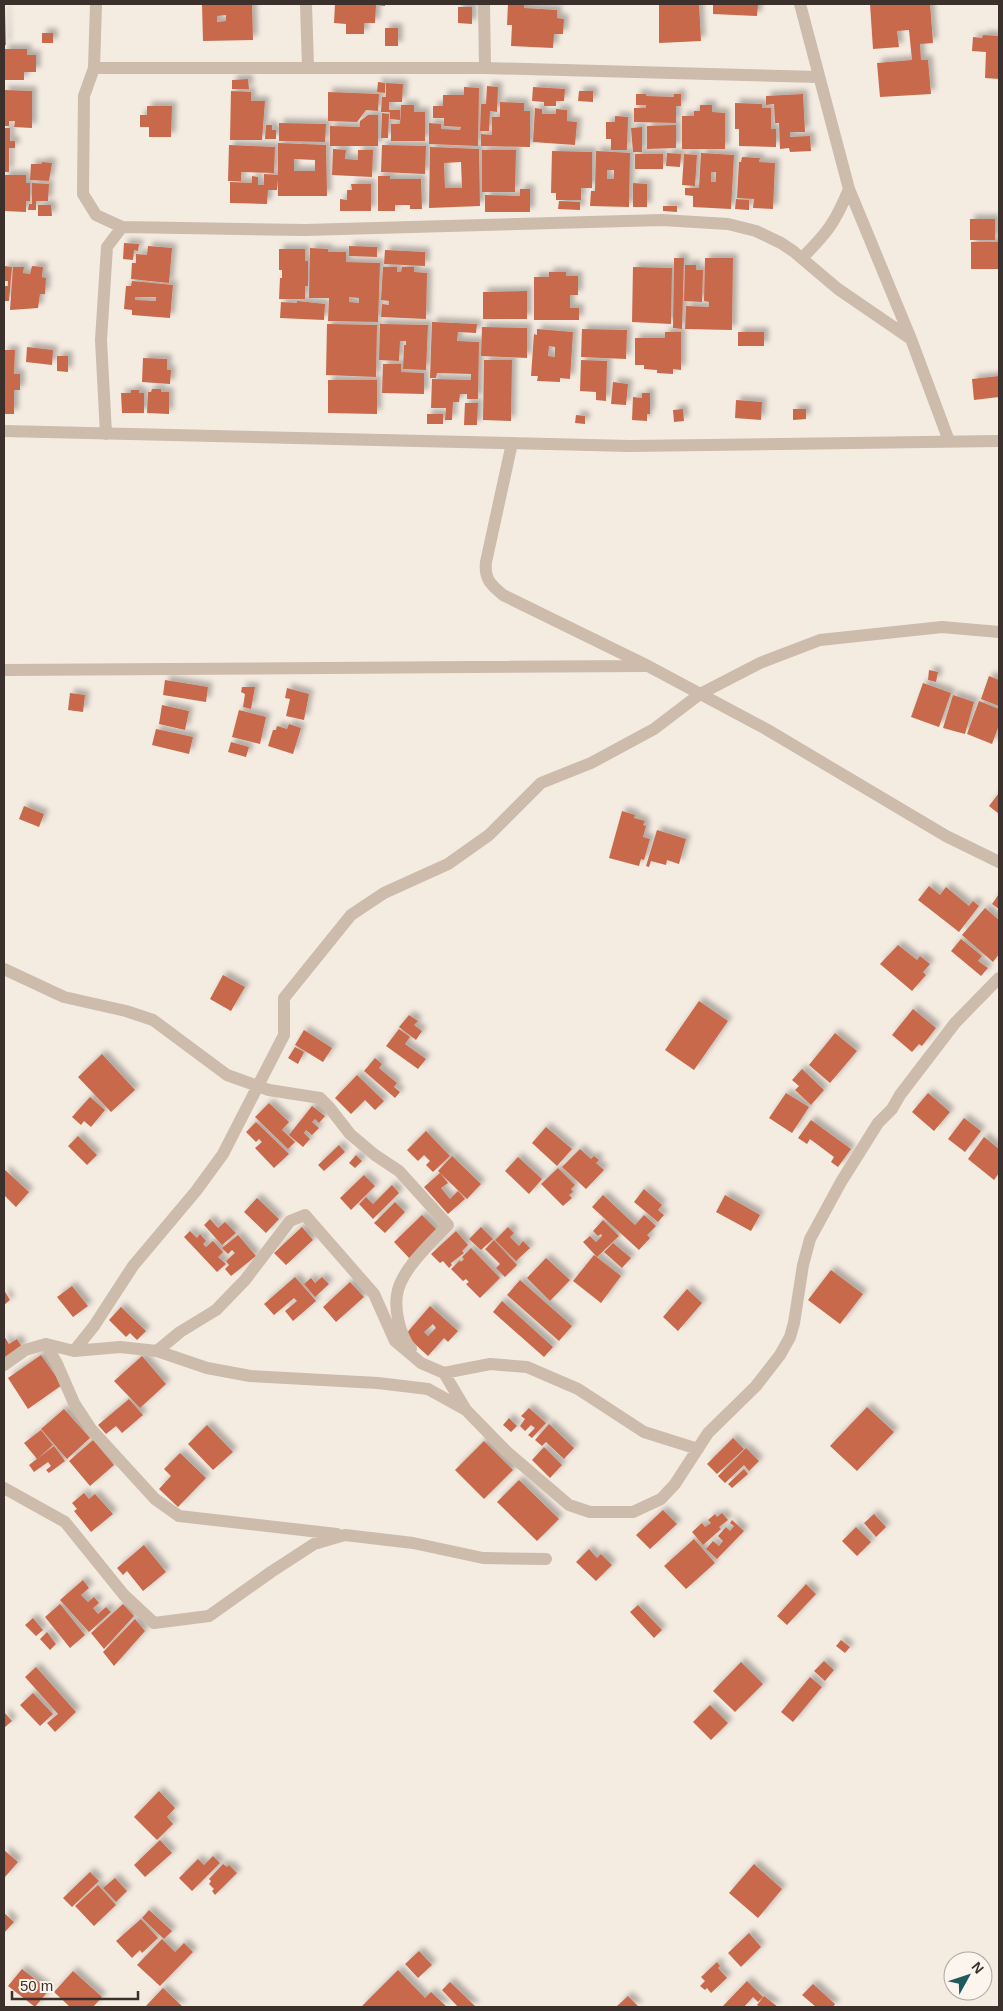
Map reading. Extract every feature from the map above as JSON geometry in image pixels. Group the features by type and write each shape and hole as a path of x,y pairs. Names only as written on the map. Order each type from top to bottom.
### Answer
{"street":[{"path":"96,4 94,68 84,96 83,194 96,215 122,227 305,230 662,220 728,224 756,231 781,243 838,288 911,338"},
{"path":"306,4 308,67"},
{"path":"484,4 484,68"},
{"path":"800,4 848,190 911,338 949,442"},
{"path":"94,68 484,68 818,77"},
{"path":"802,258 828,230 837,217 848,190"},
{"path":"106,434 101,340 107,247 122,227"},
{"path":"4,431 630,446 999,441"},
{"path":"512,443 486,562 485,570 490,585 503,595 648,666 700,694 843,774 946,836 999,862"},
{"path":"74,1350 94,1326 133,1266 196,1191 223,1154 284,1035 284,998 351,915 384,894 448,864 489,834 541,782 592,763 646,733 700,694 760,663 820,640 942,627 999,632"},
{"path":"4,670 648,666"},
{"path":"4,969 64,997 126,1011 153,1020 227,1076 269,1090 320,1098 350,1134 375,1155 399,1171 448,1226 429,1244 406,1273 397,1290 398,1319 404,1340 421,1363"},
{"path":"444,1373 466,1410 506,1451 569,1506 590,1512 633,1512 661,1499 676,1484 708,1433 756,1386 780,1355 790,1337 794,1323 803,1265 810,1239 841,1182 878,1123 892,1109 955,1023 999,978"},
{"path":"157,1351 180,1332 216,1310 245,1280 290,1221 305,1216 374,1294 395,1341 421,1363 444,1373 490,1364 527,1367 578,1389 644,1432 698,1449"},
{"path":"4,1365 25,1350 46,1344 74,1350 120,1348 157,1351 207,1368 250,1376 378,1383 428,1389 466,1410"},
{"path":"46,1344 74,1403 91,1429 155,1499 179,1516 413,1543 483,1558 546,1559"},
{"path":"4,1488 65,1522 124,1594 154,1623 209,1616 314,1544 345,1535"}],"building":[{"path":"202,4 252,4 253,40 203,41","holes":["226,15 226,21 217,22 217,16"]},
{"path":"335,4 385,4 385,6 376,5 375,23 364,23 364,34 346,34 346,24 334,23"},
{"path":"508,4 524,4 524,8 557,10 557,18 564,19 563,34 554,34 553,48 511,46 512,25 507,25"},
{"path":"659,4 699,4 701,41 659,43"},
{"path":"713,4 758,4 757,16 713,14"},
{"path":"870,4 930,4 933,43 920,44 921,60 928,60 931,94 880,97 877,63 912,60 909,30 897,31 899,47 873,49"},
{"path":"458,7 472,7 472,24 458,23"},
{"path":"5,10 6,45 4,45"},
{"path":"385,28 398,28 398,46 385,46"},
{"path":"42,33 53,33 53,43 42,43"},
{"path":"983,35 999,36 999,79 985,78 986,52 972,51 973,37 982,38"},
{"path":"4,49 27,49 27,55 36,55 36,72 24,72 24,80 4,80"},
{"path":"248,79 249,89 232,89 232,80"},
{"path":"378,82 385,83 385,93 377,92"},
{"path":"386,83 403,84 402,102 389,102 389,110 400,110 400,120 390,119 390,112 381,112 382,97 386,97"},
{"path":"487,86 498,87 497,112 490,111 489,131 480,131 481,104 486,104"},
{"path":"464,87 479,88 478,146 429,144 429,123 441,124 441,129 460,130 461,127 444,126 444,118 433,118 433,106 443,106 443,95 464,95"},
{"path":"533,87 565,89 564,101 556,101 556,106 544,106 544,102 532,101"},
{"path":"4,90 32,91 32,128 14,127 15,121 9,121 9,126 4,126"},
{"path":"231,91 251,92 251,101 265,101 262,140 230,140"},
{"path":"579,91 593,91 593,102 578,101"},
{"path":"328,92 379,94 378,111 366,110 357,122 328,121"},
{"path":"636,94 674,97 674,94 681,94 681,106 676,106 676,123 634,122 634,108 646,108 646,105 636,105"},
{"path":"803,94 805,132 790,132 790,137 810,136 811,151 790,152 789,148 780,149 779,123 775,123 774,104 766,105 766,96"},
{"path":"500,102 524,103 524,111 530,111 530,147 481,146 481,134 492,135 492,117 500,117"},
{"path":"735,103 762,104 762,108 771,108 771,129 776,129 776,147 739,146 739,129 735,129"},
{"path":"401,105 414,105 414,112 425,112 425,141 391,141 391,124 400,124"},
{"path":"700,105 712,105 712,112 725,113 725,149 682,149 682,116 694,116 694,111 700,111"},
{"path":"147,106 172,106 171,137 149,137 149,127 140,127 140,115 147,115"},
{"path":"535,108 542,109 542,114 556,114 556,109 567,110 567,121 577,122 575,145 533,142"},
{"path":"382,113 389,114 388,138 381,138"},
{"path":"368,115 378,115 378,146 330,146 330,126 360,127 360,121"},
{"path":"615,116 628,117 627,150 611,150 611,139 606,139 606,122 615,122"},
{"path":"279,123 326,124 325,142 279,141"},
{"path":"266,125 272,125 272,130 276,130 276,139 265,139"},
{"path":"676,125 676,148 647,149 647,126"},
{"path":"642,127 642,152 633,152 631,128"},
{"path":"4,128 10,128 10,141 15,141 15,148 9,148 9,172 4,172"},
{"path":"278,143 326,145 327,196 278,196 278,179 277,190 268,190 267,204 230,203 230,182 252,183 252,176 258,177 258,185 264,185 264,174 278,175","holes":["294,159 315,160 315,171 294,171"]},
{"path":"229,145 275,147 274,173 241,172 241,181 228,181"},
{"path":"382,145 426,146 425,174 381,172"},
{"path":"430,147 479,149 480,206 429,208","holes":["461,162 462,188 445,188 444,163"]},
{"path":"333,149 346,150 345,159 358,160 358,150 373,150 372,177 332,175"},
{"path":"482,150 516,150 515,192 482,192"},
{"path":"552,151 592,152 592,188 581,188 581,200 556,200 556,193 551,193"},
{"path":"596,151 630,153 629,207 590,206 591,191 595,191","holes":["607,170 614,170 614,179 607,179"]},
{"path":"667,153 681,154 680,167 666,166"},
{"path":"701,153 734,155 731,209 693,207 693,196 685,195 685,188 699,188","holes":["711,172 716,172 716,182 711,182"]},
{"path":"635,154 663,154 663,169 635,169"},
{"path":"684,154 697,155 695,186 682,185"},
{"path":"742,157 760,158 759,162 775,163 773,209 753,208 754,199 737,198 739,162 741,162"},
{"path":"42,162 52,163 49,181 30,180 31,164 42,164"},
{"path":"4,175 26,175 26,183 30,183 30,201 26,201 26,212 4,211"},
{"path":"378,176 390,176 390,179 421,179 422,209 410,209 410,205 395,205 395,211 378,211"},
{"path":"32,183 49,184 48,201 36,201 36,210 28,210 29,204 32,204"},
{"path":"633,183 647,184 647,207 633,207"},
{"path":"351,184 371,184 371,211 340,211 340,199 347,200 347,190 352,190"},
{"path":"520,189 530,189 530,212 485,212 485,195 520,196"},
{"path":"736,199 749,200 749,210 735,209"},
{"path":"559,201 580,202 580,210 558,209"},
{"path":"38,205 51,205 52,216 38,216"},
{"path":"663,206 677,206 677,212 663,211"},
{"path":"970,219 995,219 995,240 970,240"},
{"path":"971,242 999,242 999,269 971,269"},
{"path":"124,243 139,244 138,251 134,250 133,260 123,259"},
{"path":"148,246 172,248 169,283 131,279 132,263 136,263 136,254 147,255"},
{"path":"349,246 377,247 377,257 349,256"},
{"path":"310,248 328,249 328,252 346,252 346,262 380,263 378,322 328,321 329,298 309,298","holes":["349,297 359,298 359,303 349,302"]},
{"path":"279,249 305,249 305,261 308,261 308,286 305,286 305,299 279,299 282,270 279,270"},
{"path":"385,250 425,252 425,266 384,264"},
{"path":"674,258 684,258 682,329 673,328"},
{"path":"705,258 733,258 732,330 685,329 686,306 709,307 709,302 704,301"},
{"path":"685,265 696,265 696,270 703,270 702,302 684,301"},
{"path":"4,266 12,267 9,301 4,301 4,286 8,286 8,281 4,281"},
{"path":"32,266 43,267 42,277 46,278 45,294 40,294 38,308 10,310 13,267 24,267 23,273 30,274"},
{"path":"383,267 397,267 397,272 401,272 402,267 414,267 414,272 427,273 426,319 381,317 382,304 389,305 389,301 381,300"},
{"path":"633,267 672,268 671,324 632,322"},
{"path":"549,272 566,272 566,276 578,276 578,295 570,295 570,308 579,308 579,320 534,320 534,277 549,277"},
{"path":"132,281 173,285 170,318 132,315 132,310 124,309 126,286 131,286","holes":["135,297 156,297 156,301 135,300"]},
{"path":"527,291 527,319 483,319 483,292"},
{"path":"297,301 325,304 324,320 280,318 281,302 297,303"},
{"path":"432,322 477,324 476,333 458,332 457,341 479,342 478,399 467,399 467,394 460,394 459,402 453,402 452,420 445,420 446,408 431,408 432,379 471,380 471,374 437,373 436,378 430,378"},
{"path":"327,324 377,325 376,377 326,375"},
{"path":"380,324 428,325 426,370 403,369 404,345 406,345 406,341 400,341 399,361 379,360"},
{"path":"482,327 527,328 527,358 481,356"},
{"path":"537,329 573,332 570,379 560,378 560,382 537,381 538,376 531,376 534,334 537,335","holes":["549,346 555,347 555,357 548,356"]},
{"path":"582,329 627,330 626,359 581,357"},
{"path":"665,332 681,332 681,370 673,369 673,374 657,373 657,370 644,369 644,365 635,365 635,338 665,338"},
{"path":"738,332 764,332 764,346 738,346"},
{"path":"27,347 53,350 52,365 26,362"},
{"path":"4,350 15,350 14,374 20,374 20,390 14,390 14,414 4,414"},
{"path":"57,356 68,356 68,372 57,371"},
{"path":"143,358 167,359 167,370 171,370 170,384 142,382"},
{"path":"484,360 512,360 511,421 483,420"},
{"path":"581,360 607,361 606,401 596,400 596,392 580,391"},
{"path":"383,364 401,364 401,372 424,373 424,394 382,393"},
{"path":"999,376 999,397 974,400 972,379"},
{"path":"328,380 377,380 377,414 328,413"},
{"path":"613,382 628,384 626,405 611,404"},
{"path":"152,389 161,389 161,392 169,392 169,414 147,413 148,392 151,392"},
{"path":"131,390 139,390 139,393 144,393 144,413 122,413 121,393 131,393"},
{"path":"642,393 650,393 650,414 647,414 647,421 632,420 633,397 642,398"},
{"path":"736,400 762,402 761,420 735,418"},
{"path":"465,403 478,403 477,425 464,425"},
{"path":"683,409 684,421 674,422 673,410"},
{"path":"793,409 806,409 806,419 793,420"},
{"path":"427,414 443,414 443,424 427,424"},
{"path":"576,415 585,416 585,424 575,423"},
{"path":"929,670 938,672 936,682 928,680"},
{"path":"989,676 999,680 999,706 981,699"},
{"path":"165,680 208,687 206,702 163,695"},
{"path":"923,683 951,693 939,727 911,717"},
{"path":"242,687 255,687 251,709 243,707 245,694 241,692"},
{"path":"287,688 309,694 304,720 286,716 290,699 285,698"},
{"path":"70,693 85,695 83,712 68,710"},
{"path":"953,695 974,702 965,734 943,728"},
{"path":"979,701 999,709 999,725 992,744 967,734"},
{"path":"162,705 189,711 185,730 159,724"},
{"path":"239,710 266,717 260,744 232,737"},
{"path":"289,724 301,728 293,754 268,746 273,730 276,730 277,726 287,729"},
{"path":"156,729 193,737 189,754 152,745"},
{"path":"231,742 249,747 246,757 228,752"},
{"path":"999,793 999,814 989,806"},
{"path":"24,806 44,814 39,827 19,819"},
{"path":"622,811 635,815 634,818 645,821 643,825 646,826 643,837 650,839 644,860 641,859 639,866 609,858"},
{"path":"657,830 686,839 679,864 667,860 666,865 651,861 649,867 646,866"},
{"path":"929,886 940,895 946,887 969,906 973,901 979,906 959,932 918,900"},
{"path":"999,894 999,909 992,904"},
{"path":"985,908 999,920 999,954 993,962 962,935"},
{"path":"961,939 982,956 978,961 988,968 981,976 951,951"},
{"path":"898,945 917,960 920,956 930,964 923,972 926,975 912,991 880,964"},
{"path":"223,975 245,987 231,1011 210,999"},
{"path":"699,1001 728,1021 694,1070 665,1050"},
{"path":"913,1009 936,1028 922,1046 919,1044 912,1052 892,1035"},
{"path":"409,1015 418,1021 414,1025 422,1031 416,1040 399,1027"},
{"path":"399,1029 410,1037 405,1044 426,1059 418,1069 386,1046"},
{"path":"304,1030 332,1048 323,1062 295,1045"},
{"path":"835,1033 857,1051 830,1083 809,1065"},
{"path":"295,1047 304,1052 298,1064 288,1058"},
{"path":"102,1054 135,1090 111,1112 78,1077"},
{"path":"375,1058 382,1064 379,1068 397,1083 394,1087 400,1092 395,1098 364,1071"},
{"path":"802,1069 824,1090 811,1105 795,1090 799,1086 792,1080"},
{"path":"357,1075 384,1101 375,1110 365,1100 351,1114 335,1098"},
{"path":"786,1093 809,1107 792,1133 769,1118"},
{"path":"928,1093 950,1112 934,1131 912,1112"},
{"path":"90,1097 105,1110 91,1127 84,1121 81,1125 72,1117"},
{"path":"269,1103 289,1122 282,1130 295,1142 288,1149 255,1117"},
{"path":"312,1106 325,1116 319,1123 315,1119 312,1122 319,1128 312,1135 306,1130 304,1133 310,1139 303,1147 289,1135"},
{"path":"964,1118 981,1131 965,1152 948,1139"},
{"path":"811,1120 851,1149 838,1167 831,1162 834,1157 810,1139 807,1144 798,1138"},
{"path":"256,1122 289,1154 274,1168 255,1148 262,1142 259,1139 256,1142 246,1132"},
{"path":"546,1127 572,1149 557,1166 532,1143"},
{"path":"426,1131 450,1156 433,1172 426,1165 430,1161 424,1155 418,1161 407,1150"},
{"path":"78,1136 97,1155 87,1165 68,1146"},
{"path":"984,1137 999,1149 999,1173 994,1180 968,1159"},
{"path":"339,1145 345,1152 324,1171 318,1165"},
{"path":"580,1149 591,1159 594,1156 599,1160 596,1163 604,1170 586,1189 562,1167"},
{"path":"356,1155 362,1161 355,1168 349,1163"},
{"path":"452,1156 481,1184 467,1199 438,1171"},
{"path":"518,1157 542,1179 529,1194 505,1171"},
{"path":"558,1168 575,1185 571,1189 573,1192 569,1195 572,1198 563,1206 541,1184"},
{"path":"4,1169 29,1192 16,1207 4,1195"},
{"path":"440,1173 448,1183 441,1188 450,1199 458,1191 465,1199 448,1214 424,1187"},
{"path":"364,1175 375,1186 351,1210 340,1198"},
{"path":"392,1185 399,1193 373,1219 359,1204 366,1197 373,1204"},
{"path":"644,1189 662,1205 658,1210 664,1215 658,1222 634,1202"},
{"path":"603,1195 635,1225 644,1215 656,1226 647,1235 650,1238 639,1250 592,1207"},
{"path":"725,1195 760,1215 751,1231 716,1212"},
{"path":"257,1198 279,1219 266,1233 244,1212"},
{"path":"395,1202 405,1212 385,1233 374,1223"},
{"path":"422,1215 438,1231 410,1259 394,1242"},
{"path":"210,1219 218,1228 225,1222 236,1233 222,1245 204,1225"},
{"path":"603,1220 619,1236 597,1257 583,1242 590,1236 596,1242 602,1236 601,1234 598,1236 593,1231"},
{"path":"302,1227 313,1240 286,1265 274,1253"},
{"path":"481,1227 493,1239 481,1250 469,1239"},
{"path":"508,1227 514,1233 510,1237 519,1246 523,1241 530,1248 516,1261 495,1240"},
{"path":"190,1231 197,1238 200,1234 206,1241 203,1244 206,1247 213,1241 223,1252 218,1257 226,1264 217,1272 184,1237"},
{"path":"456,1231 468,1245 462,1251 464,1253 451,1263 452,1265 449,1268 443,1261 440,1263 431,1254"},
{"path":"238,1235 256,1256 231,1276 225,1269 229,1265 226,1261 235,1253 232,1250 228,1254 222,1248"},
{"path":"494,1240 517,1265 505,1277 496,1268 500,1264 485,1249"},
{"path":"613,1243 631,1258 622,1268 604,1252"},
{"path":"471,1248 500,1278 480,1298 466,1284 469,1282 466,1279 463,1281 451,1269 460,1260 461,1262 464,1259 462,1257"},
{"path":"594,1255 621,1276 601,1303 573,1281"},
{"path":"546,1258 570,1280 550,1301 527,1278"},
{"path":"831,1270 863,1294 840,1324 808,1300"},
{"path":"295,1277 316,1301 293,1321 285,1311 297,1301 294,1298 274,1315 264,1304"},
{"path":"322,1277 329,1284 315,1297 304,1284 311,1278 315,1283"},
{"path":"520,1280 572,1326 559,1341 507,1295"},
{"path":"350,1282 364,1297 336,1322 323,1307"},
{"path":"72,1286 88,1306 73,1317 57,1297"},
{"path":"687,1289 702,1303 678,1331 663,1317"},
{"path":"4,1290 10,1300 4,1305"},
{"path":"502,1301 553,1347 544,1357 493,1312"},
{"path":"430,1306 458,1331 448,1342 444,1338 428,1356 405,1335","holes":["433,1324 436,1328 428,1336 424,1332"]},
{"path":"121,1307 146,1331 137,1340 130,1333 126,1337 109,1320"},
{"path":"4,1336 9,1344 17,1339 22,1347 4,1359"},
{"path":"41,1355 62,1385 28,1409 8,1378"},
{"path":"142,1356 166,1384 140,1408 114,1381"},
{"path":"129,1399 143,1415 122,1433 116,1426 106,1434 98,1425"},
{"path":"867,1407 894,1432 857,1471 830,1446"},
{"path":"529,1408 546,1423 532,1438 528,1435 535,1428 531,1425 525,1431 520,1426 525,1419 521,1416"},
{"path":"64,1409 90,1438 67,1459 41,1429"},
{"path":"509,1418 517,1426 511,1432 503,1425"},
{"path":"549,1424 574,1448 564,1459 546,1442 542,1446 535,1440"},
{"path":"207,1425 233,1452 213,1470 188,1444"},
{"path":"41,1430 53,1445 37,1459 24,1443"},
{"path":"733,1438 744,1449 717,1474 707,1464"},
{"path":"93,1440 114,1465 90,1486 69,1461"},
{"path":"484,1441 513,1470 484,1499 455,1470"},
{"path":"54,1446 65,1461 49,1473 46,1470 51,1466 48,1462 34,1472 29,1465"},
{"path":"544,1447 562,1465 550,1478 532,1460"},
{"path":"746,1448 759,1461 749,1471 744,1465 725,1483 718,1476"},
{"path":"180,1453 206,1478 178,1507 159,1489 171,1476 164,1469"},
{"path":"744,1469 748,1474 732,1488 728,1484"},
{"path":"519,1480 559,1519 537,1541 497,1502"},
{"path":"84,1493 89,1499 95,1494 113,1514 91,1532 74,1511 77,1509 72,1503"},
{"path":"663,1510 677,1524 650,1549 636,1535"},
{"path":"722,1513 728,1520 703,1545 692,1532 702,1523 705,1527 711,1523 708,1520 715,1514 717,1517"},
{"path":"874,1514 886,1527 876,1537 864,1523"},
{"path":"732,1520 744,1531 717,1559 706,1549 713,1541 719,1546 723,1541 718,1536 726,1527 730,1531 734,1526 730,1523"},
{"path":"856,1527 871,1542 857,1556 842,1541"},
{"path":"694,1539 715,1563 686,1589 664,1566"},
{"path":"144,1545 166,1572 143,1591 127,1571 123,1575 117,1568"},
{"path":"589,1549 597,1558 601,1554 612,1565 596,1581 576,1562"},
{"path":"83,1580 89,1588 81,1595 88,1602 94,1597 99,1603 93,1608 98,1614 106,1607 111,1612 89,1632 60,1600"},
{"path":"806,1584 816,1594 787,1625 777,1616"},
{"path":"60,1604 85,1635 70,1648 45,1617"},
{"path":"123,1604 134,1616 104,1649 91,1633"},
{"path":"638,1605 662,1630 654,1638 630,1612"},
{"path":"33,1618 43,1630 36,1636 25,1625"},
{"path":"135,1619 145,1631 114,1666 103,1652"},
{"path":"47,1632 56,1644 50,1650 40,1639"},
{"path":"841,1640 850,1647 845,1653 836,1646"},
{"path":"824,1661 834,1670 825,1681 814,1671"},
{"path":"741,1662 763,1684 735,1712 713,1691"},
{"path":"36,1667 76,1712 55,1732 47,1723 58,1714 25,1677"},
{"path":"810,1677 822,1687 793,1722 781,1712"},
{"path":"33,1693 53,1714 40,1726 20,1705"},
{"path":"710,1705 728,1723 711,1740 693,1722"},
{"path":"4,1712 12,1721 4,1728"},
{"path":"159,1791 175,1808 167,1817 173,1824 157,1840 134,1817"},
{"path":"160,1840 172,1853 145,1877 134,1865"},
{"path":"4,1850 18,1862 5,1877 4,1876"},
{"path":"213,1856 220,1863 192,1891 179,1878 198,1859 204,1865"},
{"path":"223,1864 227,1867 229,1865 237,1873 215,1895 212,1891 214,1889 209,1884 211,1881 209,1879"},
{"path":"754,1864 782,1889 758,1918 729,1893"},
{"path":"90,1872 99,1881 72,1907 63,1898"},
{"path":"115,1878 127,1891 116,1902 103,1888"},
{"path":"98,1885 116,1905 94,1926 75,1906"},
{"path":"149,1910 172,1931 164,1939 142,1918"},
{"path":"4,1913 14,1922 4,1933"},
{"path":"141,1919 158,1938 142,1953 140,1950 132,1958 116,1941"},
{"path":"749,1933 761,1947 741,1967 728,1953"},
{"path":"162,1939 175,1952 184,1943 193,1952 160,1986 137,1965"},
{"path":"419,1951 432,1965 418,1978 405,1964"},
{"path":"717,1962 720,1966 718,1968 727,1978 711,1993 707,1988 705,1990 700,1986 705,1981 701,1977"},
{"path":"22,1969 49,1990 35,2007 8,1986"},
{"path":"398,1970 425,1998 431,1992 447,2007 361,2007"},
{"path":"73,1971 102,1997 93,2007 70,2007 54,1992"},
{"path":"747,1981 763,1997 758,2002 753,1997 744,2007 722,2007"},
{"path":"450,1982 476,2007 458,2007 442,1990"},
{"path":"813,1984 835,2004 833,2007 816,2007 802,1995"},
{"path":"163,1988 183,2007 145,2007"},
{"path":"628,1996 639,2007 617,2006"},
{"path":"764,1996 778,2007 760,2007 757,2005"}]}
